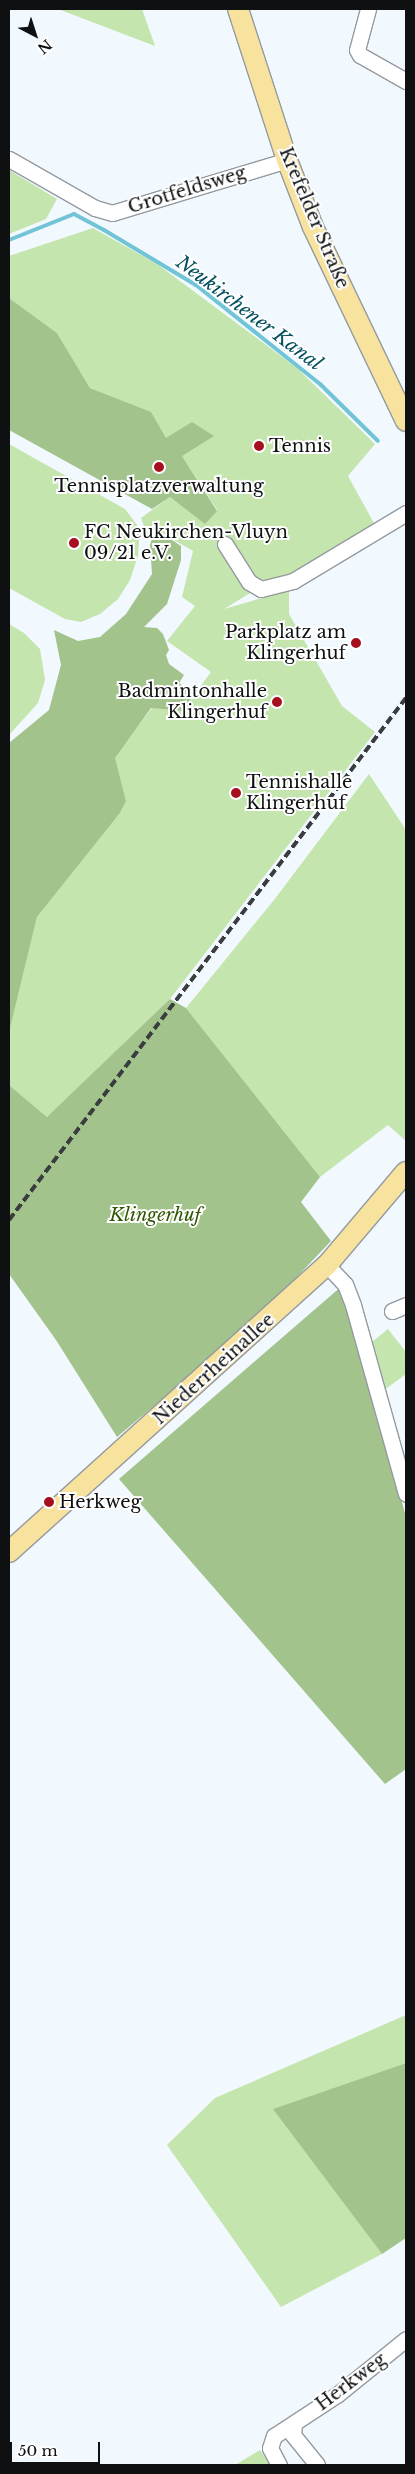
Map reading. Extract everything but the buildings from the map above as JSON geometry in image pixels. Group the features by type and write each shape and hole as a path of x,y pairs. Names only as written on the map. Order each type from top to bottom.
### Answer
{"main road":[{"name":"Krefelder Straße","path":"238,9 287,160 313,227 406,421"},
{"name":"Niederrheinallee","path":"9,1552 327,1265 406,1172"}],"street":[{"path":"368,9 357,50 360,56 406,81"},
{"name":"Grotfeldsweg","path":"9,160 95,208 112,213 287,160"},
{"path":"225,544 249,582 260,589 293,581 406,513"},
{"path":"327,1265 345,1284 353,1305 406,1494"},
{"path":"392,1311 406,1305"},
{"name":"Herkweg","path":"279,2465 273,2458 271,2444 274,2436 338,2394 406,2339"},
{"path":"294,2424 293,2434 317,2465"}],"green space":[{"path":"58,9 142,9 155,46"},
{"path":"9,170 57,199 46,219 9,234"},
{"path":"93,228 157,264 297,368 375,444 348,476 375,525 294,573 260,587 224,609 289,590 289,614 342,706 375,732 170,999 106,1065 47,1117 9,1085 9,1030 37,917 120,813 126,801 114,757 152,708 182,711 211,672 167,641 195,606 182,597 193,551 155,529 149,540 141,518 170,497 205,523 217,510 182,456 140,408 90,388 57,333 9,298 9,256"},
{"path":"9,298 57,333 90,388 151,412 166,438 192,422 214,436 182,456 217,511 205,524 170,497 152,509 9,430"},
{"name":"FC Neukirchen-Vluyn 09/21 e.V.","path":"9,444 125,509 140,529 138,556 130,580 118,599 100,614 81,622 65,619 9,588"},
{"path":"155,529 181,546 181,560 167,604 144,627 157,628 163,634 169,650 166,655 169,664 184,675 179,683 194,694 182,711 151,708 115,758 126,801 120,813 37,917 9,1032 9,743 49,710 61,665 54,630 78,641 100,637 126,614 152,574 150,545"},
{"path":"9,624 24,633 40,649 45,680 38,703 9,735"},
{"path":"369,774 406,830 406,1141 388,1125 320,1177 186,1008 274,900"},
{"name":"Klingerhuf","path":"170,999 186,1008 320,1177 301,1202 331,1241 257,1319 117,1437 56,1340 9,1274 9,1085 47,1117"},
{"path":"343,1285 406,1517 406,1769 385,1784 119,1479"},
{"path":"388,1329 406,1352 406,1374 383,1391 367,1346"},
{"path":"406,2015 406,2063 274,2109 382,2254 281,2307 167,2145 215,2098"},
{"path":"406,2063 406,2238 382,2254 273,2109"},
{"path":"260,2450 270,2465 235,2465"}],"waterway":[{"name":"Neukirchener Kanal","path":"9,240 74,214 104,230 196,285 320,384 378,441"}],"railway":[{"path":"9,1220 406,698"}],"place":[{"name":"Tennis","path":"259,446"},
{"name":"Tennisplatzverwaltung","path":"159,467"},
{"name":"FC Neukirchen-Vluyn 09/21 e.V.","path":"74,543"},
{"name":"Parkplatz am Klingerhuf","path":"356,643"},
{"name":"Badmintonhalle Klingerhuf","path":"277,702"},
{"name":"Tennishalle Klingerhuf","path":"236,793"},
{"name":"Herkweg","path":"49,1502"}]}
